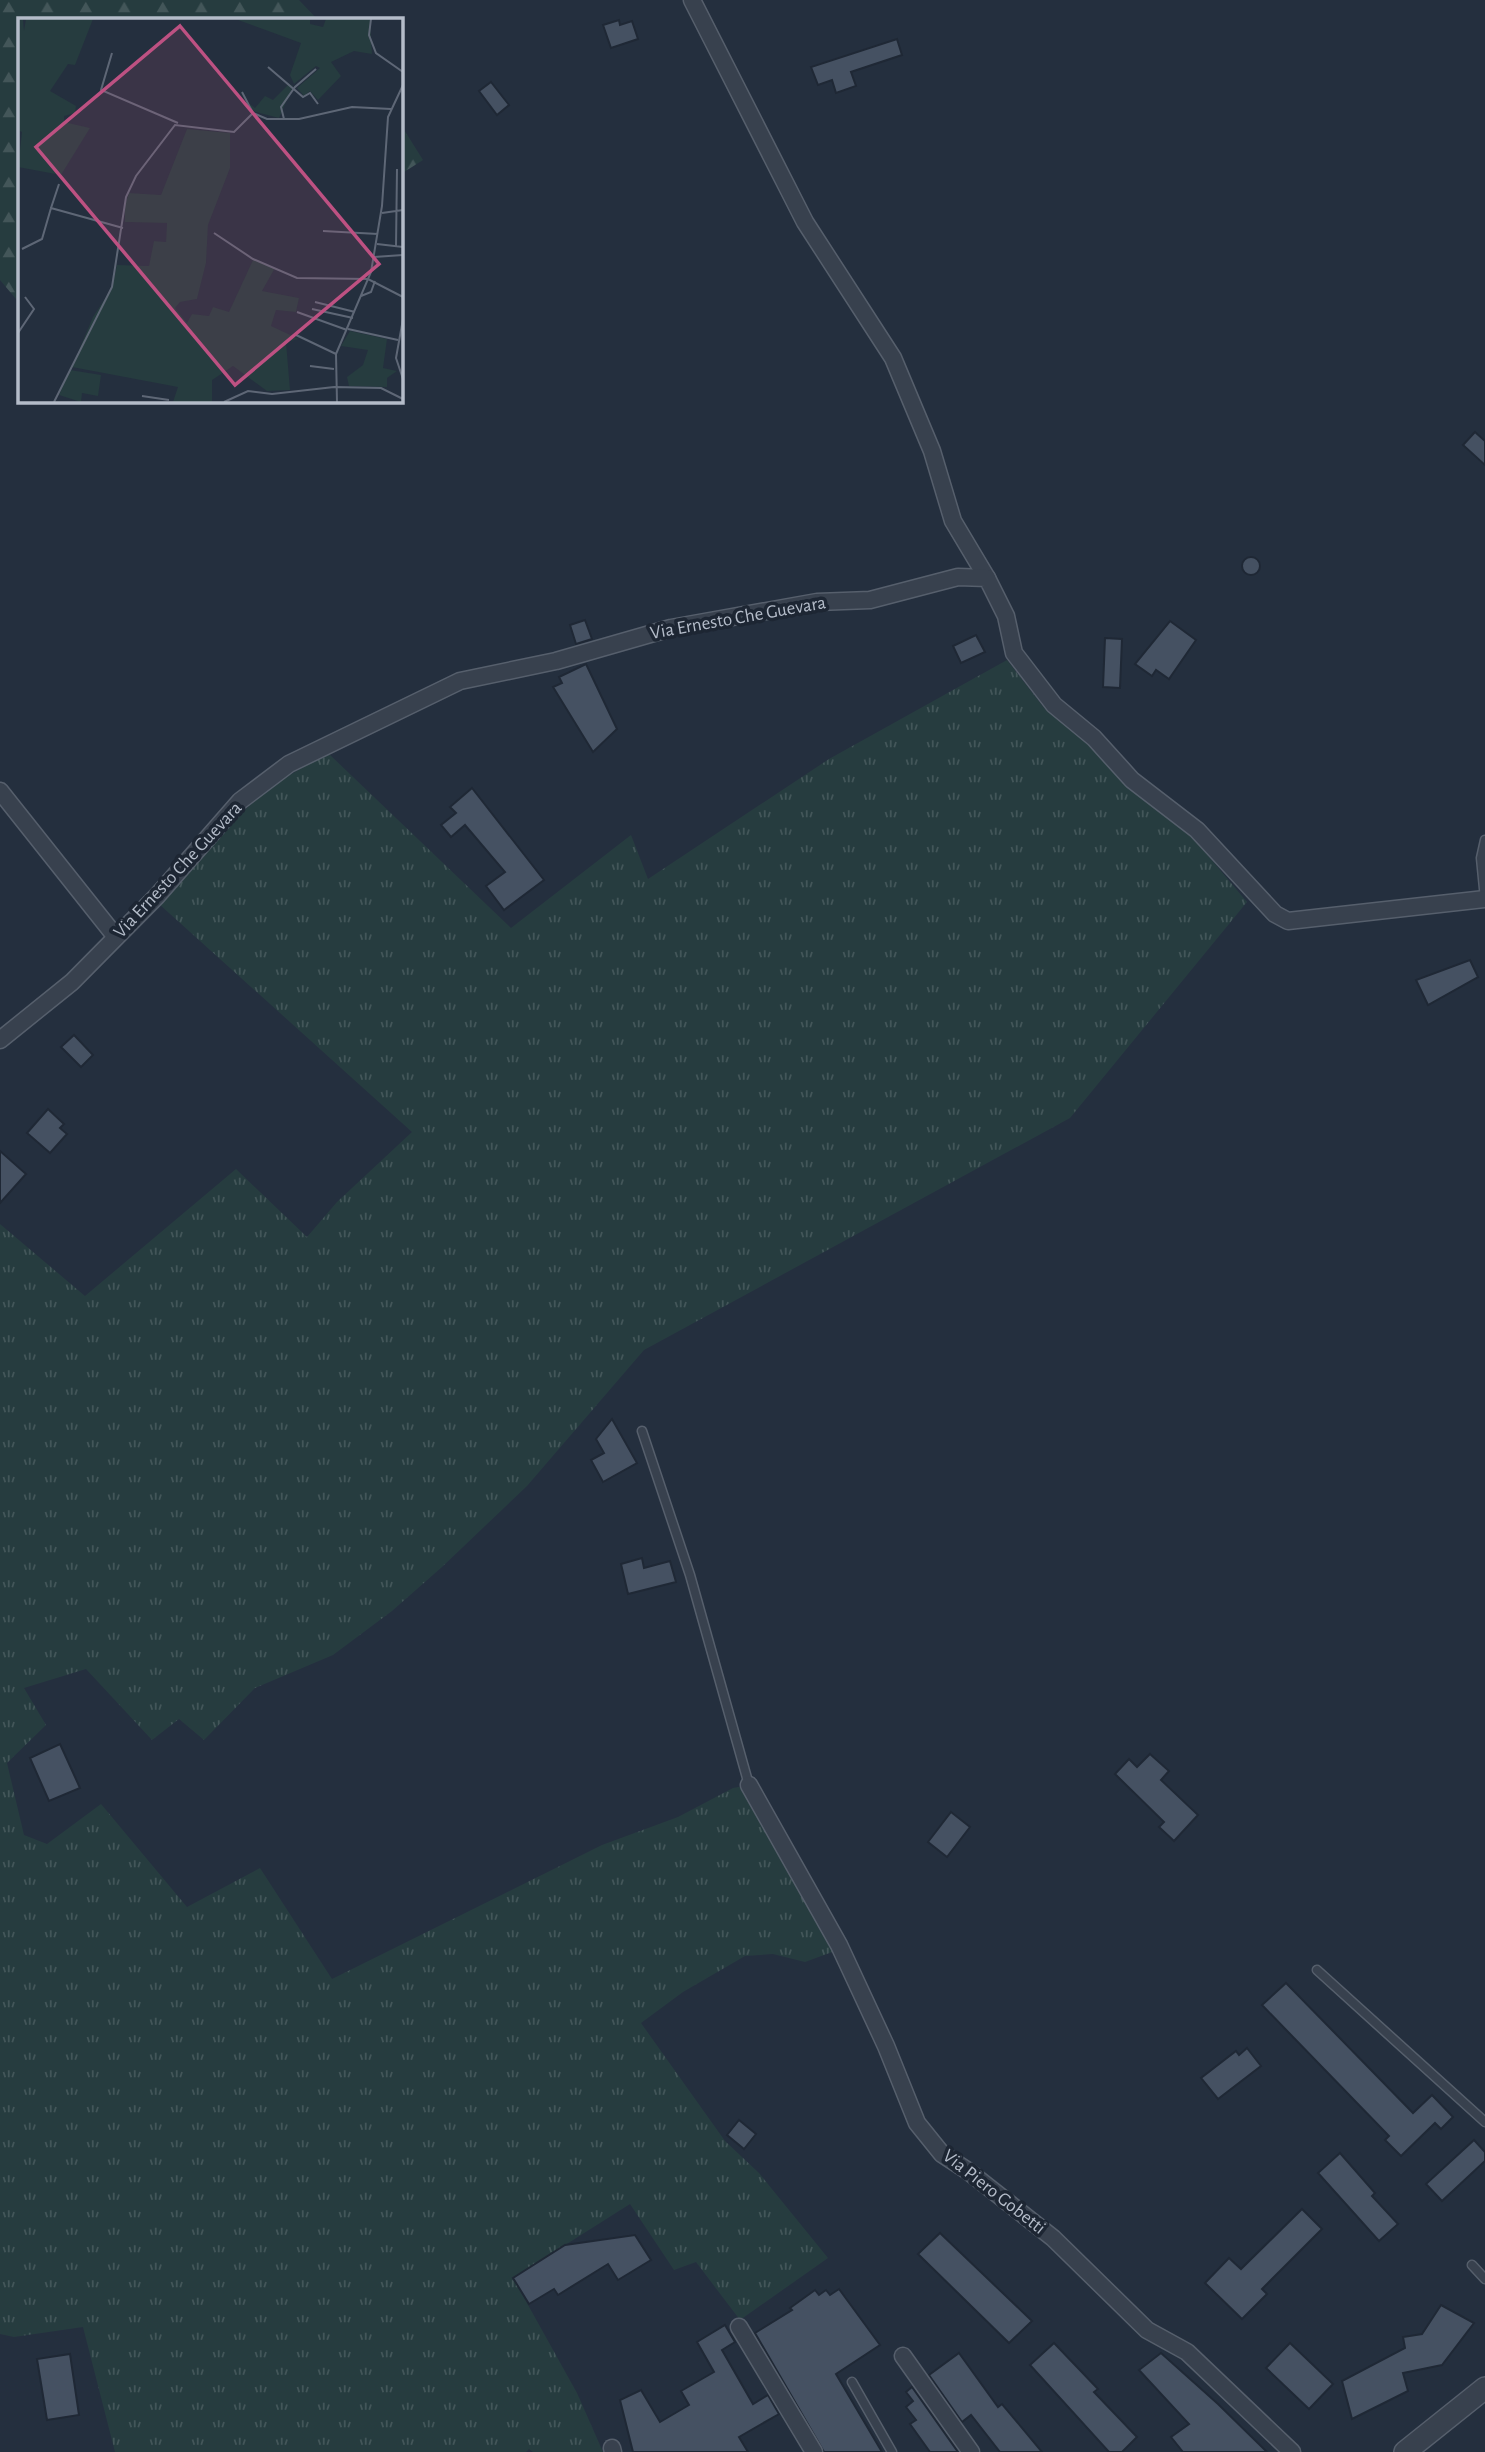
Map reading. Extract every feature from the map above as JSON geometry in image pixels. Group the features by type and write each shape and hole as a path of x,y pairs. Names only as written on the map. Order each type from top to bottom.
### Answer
{"street":[{"path":"692,0 805,222 893,358 932,452 953,521 988,578 1006,616 1014,653 1054,705 1094,738 1132,780 1196,830 1275,914 1288,920 1485,899"},
{"name":"Via Ernesto Che Guevara","path":"0,1040 72,982 157,897 240,801 289,764 460,681 556,661 671,628 817,602 870,600 958,577 988,578"},
{"path":"0,791 116,937"},
{"name":"Via Piero Gobetti","path":"750,1785 839,1945 886,2046 916,2123 942,2154 1053,2238 1147,2330 1187,2352 1292,2452"},
{"path":"739,2327 814,2452"},
{"path":"904,2356 971,2452"},
{"path":"1405,2452 1485,2388"}],"lane":[{"path":"1485,840 1481,858 1485,899"},
{"path":"642,1430 690,1574 750,1785"},
{"path":"1317,1969 1485,2122"},
{"path":"1472,2265 1485,2279"},
{"path":"852,2382 892,2452"}],"green space":[{"path":"0,0 299,0 316,18 18,18 18,298 0,280"},
{"path":"402,127 423,160 402,173"},
{"path":"1007,660 1044,708 1088,744 1124,784 1194,839 1247,902 1070,1118 644,1350 527,1486 442,1567 392,1611 333,1655 255,1688 204,1740 179,1719 152,1740 86,1669 24,1688 46,1725 7,1763 24,1835 47,1844 101,1804 187,1907 260,1868 332,1979 602,1845 678,1817 733,1788 744,1786 835,1951 805,1962 773,1954 745,1956 683,1992 641,2023 725,2141 759,2173 828,2258 740,2320 696,2262 674,2270 630,2204 513,2278 577,2393 603,2452 533,2452 529,2449 526,2452 115,2452 83,2327 14,2337 0,2334 0,1224 85,1296 236,1169 307,1237 337,1202 412,1132 159,904 217,838 255,801 301,768 329,754 511,928 631,835 648,879 829,759"}],"building":[{"path":"619,20 620,25 632,21 638,39 611,48 603,25"},
{"path":"897,39 902,55 851,72 856,86 836,93 832,80 818,85 811,67"},
{"path":"491,82 509,105 497,115 479,91"},
{"path":"1475,432 1485,441 1485,465 1463,445"},
{"path":"1251,557 1257,560 1260,566 1257,572 1251,575 1245,572 1242,566 1245,560"},
{"path":"585,620 592,639 576,644 570,625"},
{"path":"1170,621 1196,640 1169,679 1156,670 1152,676 1135,664"},
{"path":"976,635 985,652 961,663 953,646"},
{"path":"1105,638 1122,639 1120,688 1103,687"},
{"path":"586,664 617,729 593,752 553,687 562,683 559,677"},
{"path":"472,788 544,880 504,910 486,886 505,872 465,825 451,837 441,825 456,813 450,807"},
{"path":"1470,960 1478,977 1428,1005 1416,980"},
{"path":"74,1035 93,1055 81,1067 61,1047"},
{"path":"48,1109 64,1124 60,1128 67,1134 50,1153 27,1133"},
{"path":"0,1151 26,1174 0,1203"},
{"path":"612,1419 637,1463 603,1482 591,1460 604,1453 596,1439"},
{"path":"642,1558 644,1568 670,1561 676,1582 628,1594 621,1564"},
{"path":"60,1744 80,1788 49,1801 30,1758"},
{"path":"1150,1754 1169,1771 1161,1780 1198,1815 1174,1841 1159,1827 1164,1822 1115,1774 1129,1759 1137,1767"},
{"path":"951,1812 970,1827 947,1857 928,1842"},
{"path":"1286,1983 1413,2113 1432,2095 1453,2117 1441,2129 1435,2123 1401,2156 1385,2140 1389,2136 1262,2005"},
{"path":"1247,2048 1261,2066 1218,2099 1201,2078 1236,2051 1239,2055"},
{"path":"739,2120 756,2134 744,2149 727,2135"},
{"path":"1474,2140 1485,2152 1485,2161 1442,2201 1426,2184"},
{"path":"1340,2153 1375,2193 1372,2196 1398,2224 1379,2241 1318,2173"},
{"path":"1302,2209 1322,2229 1262,2289 1267,2294 1242,2319 1205,2283 1229,2258 1241,2269"},
{"path":"940,2233 1032,2321 1009,2343 918,2254"},
{"path":"635,2235 651,2260 618,2280 608,2264 558,2295 554,2289 529,2304 513,2278 565,2245"},
{"path":"839,2289 880,2345 836,2374 882,2452 824,2452 755,2333 792,2310 790,2308 815,2290 819,2295 826,2290 830,2295"},
{"path":"1441,2305 1474,2323 1442,2365 1403,2373 1408,2391 1352,2419 1342,2381 1405,2348 1403,2337 1422,2334"},
{"path":"725,2325 735,2342 722,2350 753,2404 768,2395 779,2414 739,2437 748,2452 633,2452 620,2400 641,2390 660,2422 689,2405 681,2391 714,2372 697,2342"},
{"path":"1054,2343 1098,2389 1094,2392 1137,2437 1122,2452 1109,2452 1030,2365"},
{"path":"1290,2343 1333,2384 1309,2409 1266,2368"},
{"path":"959,2353 998,2407 1002,2404 1042,2452 1000,2452 971,2415 962,2422 929,2375"},
{"path":"1161,2353 1267,2452 1183,2452 1171,2437 1189,2424 1139,2370"},
{"path":"70,2354 79,2415 47,2420 37,2359"},
{"path":"912,2387 958,2452 930,2452 910,2424 916,2420 906,2407 913,2401 906,2392"}]}
